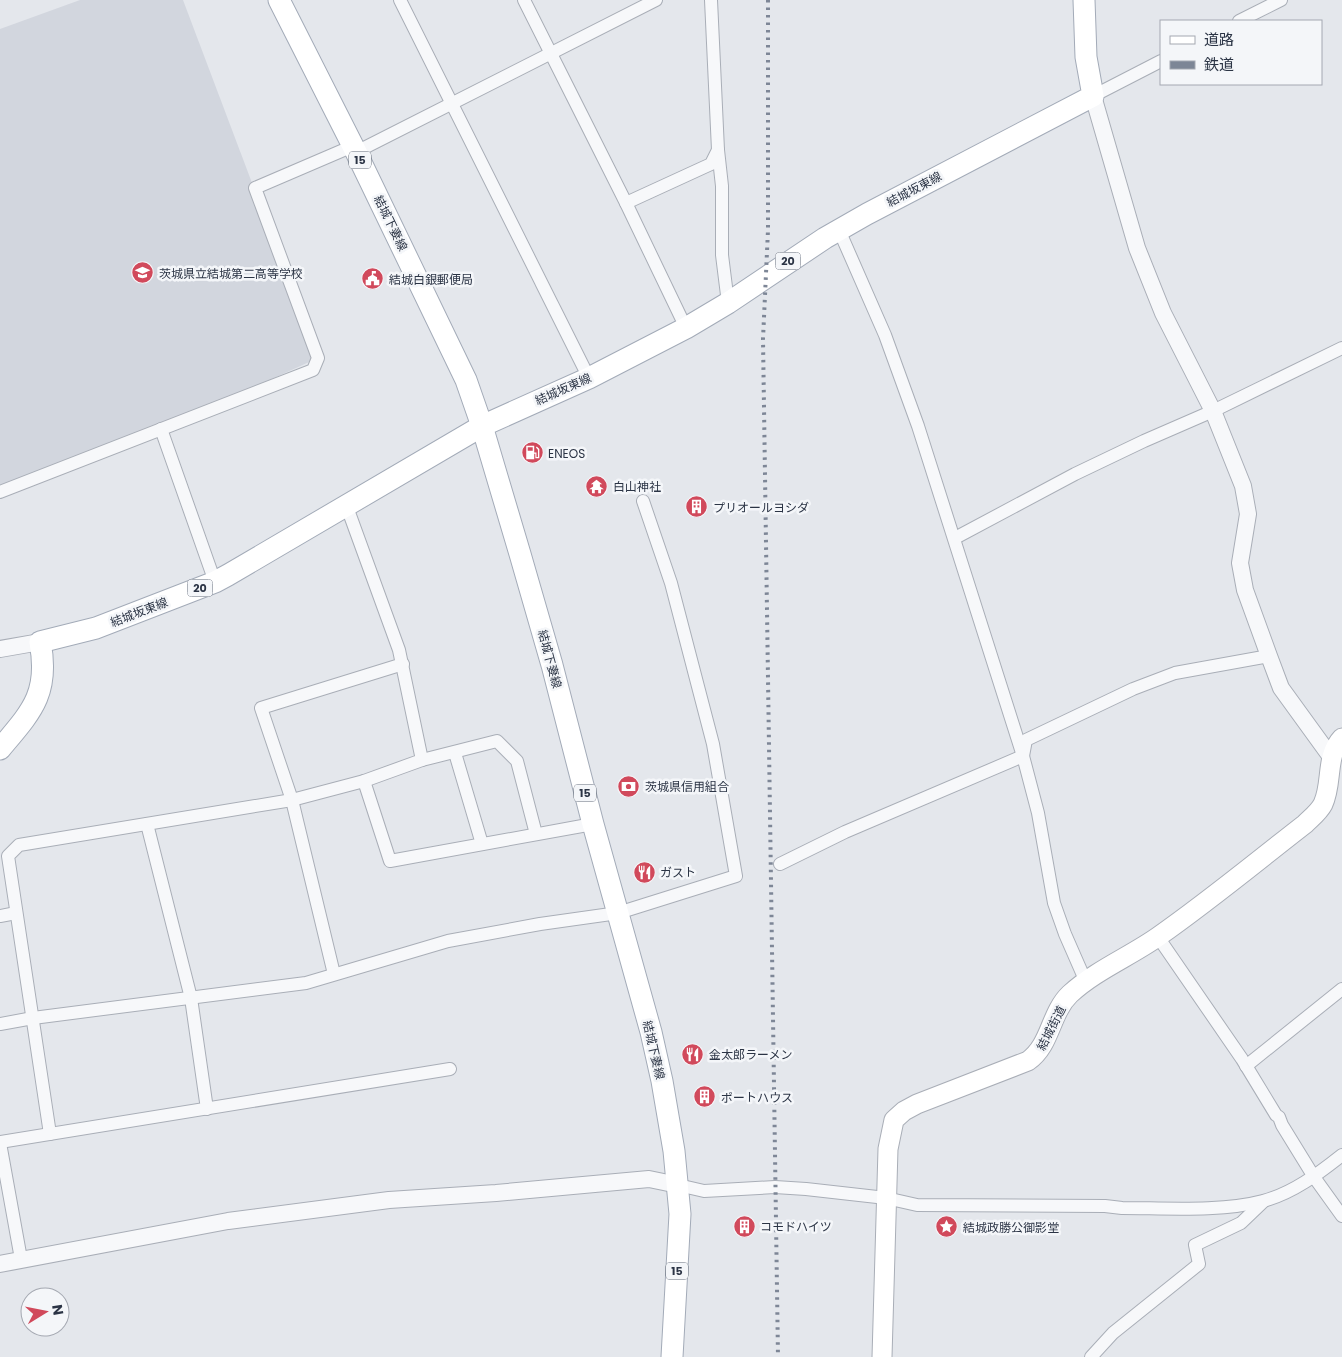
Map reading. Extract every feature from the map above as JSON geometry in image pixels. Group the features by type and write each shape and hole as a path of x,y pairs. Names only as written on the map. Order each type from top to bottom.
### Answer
{"main road":[{"name":"結城下妻線","path":"279,0 355,149 466,380 482,426 552,665 593,824 651,1032 674,1151 680,1214 672,1357"},
{"path":"1084,0 1086,57 1094,96"},
{"name":"結城坂東線","path":"40,642 96,628 215,582 347,507 482,426 589,378 686,328 728,303 804,250 839,230 1094,96"},
{"path":"0,749 30,712 36,701 43,671 43,656 40,642"},
{"name":"結城街道","path":"882,1357 888,1150 894,1120 904,1111 918,1104 1028,1061 1037,1055 1060,1008 1069,995 1086,982 1158,937 1305,824 1323,804 1330,778 1331,757 1336,744 1342,738"}],"street":[{"path":"400,0 589,378"},
{"path":"524,0 686,328"},
{"path":"711,0 718,150 722,186 722,255 728,303"},
{"path":"1241,20 1281,0"},
{"path":"0,492 313,370 318,358 255,188 355,149 453,104 650,1"},
{"path":"1160,62 1094,96 1138,248 1163,313 1212,411 1243,486 1248,514 1240,563 1245,590 1281,688 1331,757"},
{"path":"626,204 710,164 718,150"},
{"path":"839,230 885,336 918,426 955,538 1023,756 1038,813 1054,903 1086,982"},
{"path":"955,538 1084,470 1342,348"},
{"path":"161,429 215,582"},
{"path":"0,1024 33,1018 299,984 448,941 540,924 618,913 736,876 712,744 671,583 643,501"},
{"path":"347,507 400,650 422,760"},
{"path":"0,649 40,642"},
{"path":"1023,756 1026,740 1133,689 1175,673 1269,656"},
{"path":"334,974 292,800 261,708 403,664"},
{"path":"50,1134 8,856 18,845 292,800 364,781 422,760 497,741 517,761 536,834"},
{"path":"455,753 482,844"},
{"path":"780,864 844,832 1023,756"},
{"path":"364,781 390,860 593,824"},
{"path":"147,824 191,998 206,1109"},
{"path":"0,916 16,913"},
{"path":"1158,937 1246,1066 1314,1177 1342,1216"},
{"path":"1246,1066 1342,989"},
{"path":"21,1259 0,1142 450,1069"},
{"path":"0,1264 228,1221 389,1200 496,1193 649,1179 704,1191 775,1187 886,1198 916,1205 1105,1206 1122,1208 1230,1207 1264,1201 1289,1190 1314,1177 1342,1155"},
{"path":"1091,1357 1113,1333 1198,1264 1194,1245 1241,1222 1264,1201"}],"shaded area":[{"name":"茨城県立結城第二高等学校","path":"80,0 183,0 318,358 161,429 0,492 0,29"}],"railway":[{"path":"768,0 768,230 763,339 778,1357"}],"place":[{"name":"茨城県立結城第二高等学校","path":"143,273"},
{"name":"結城白銀郵便局","path":"373,279"},
{"name":"ENEOS","path":"532,453"},
{"name":"白山神社","path":"597,486"},
{"name":"プリオールヨシダ","path":"697,507"},
{"name":"茨城県信用組合","path":"629,786"},
{"name":"ガスト","path":"644,872"},
{"name":"金太郎ラーメン","path":"693,1054"},
{"name":"ポートハウス","path":"705,1097"},
{"name":"コモドハイツ","path":"744,1226"},
{"name":"結城政勝公御影堂","path":"947,1227"}]}
